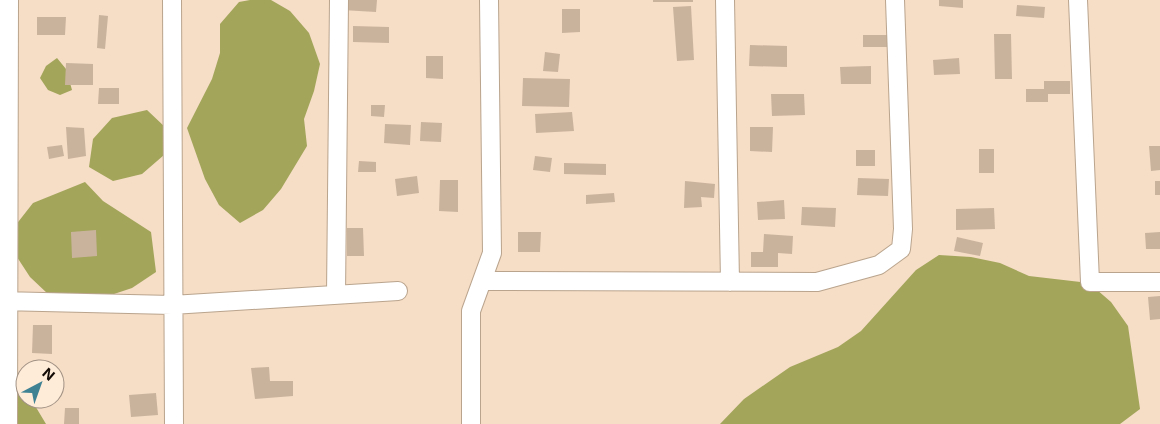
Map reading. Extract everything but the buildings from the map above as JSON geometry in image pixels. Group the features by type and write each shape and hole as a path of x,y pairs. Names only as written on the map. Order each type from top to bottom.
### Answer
{"street":[{"path":"8,424 4,302 9,0"},
{"path":"172,0 174,424"},
{"path":"336,295 338,0"},
{"path":"471,424 471,311 492,253 489,0"},
{"path":"725,0 730,282"},
{"path":"482,280 816,282 879,265 901,249 903,229 896,0"},
{"path":"1078,0 1090,282 1160,282"},
{"path":"4,302 172,305 398,291"}],"green space":[{"path":"271,0 290,11 309,33 320,64 314,91 304,119 307,146 281,189 263,210 240,223 219,205 205,179 187,128 212,79 220,53 220,24 239,2"},
{"path":"57,58 66,69 72,90 60,95 48,90 40,78 46,66"},
{"path":"147,110 166,128 164,155 142,174 113,181 89,167 93,139 112,118"},
{"path":"85,182 103,201 151,232 156,272 132,288 105,297 48,294 30,277 15,254 15,226 33,203"},
{"path":"939,255 971,257 1000,263 1029,276 1089,283 1111,302 1128,326 1140,409 1120,424 720,424 744,399 790,367 838,347 861,331 916,270"},
{"path":"15,375 15,409 37,409 46,424 4,424"}]}
